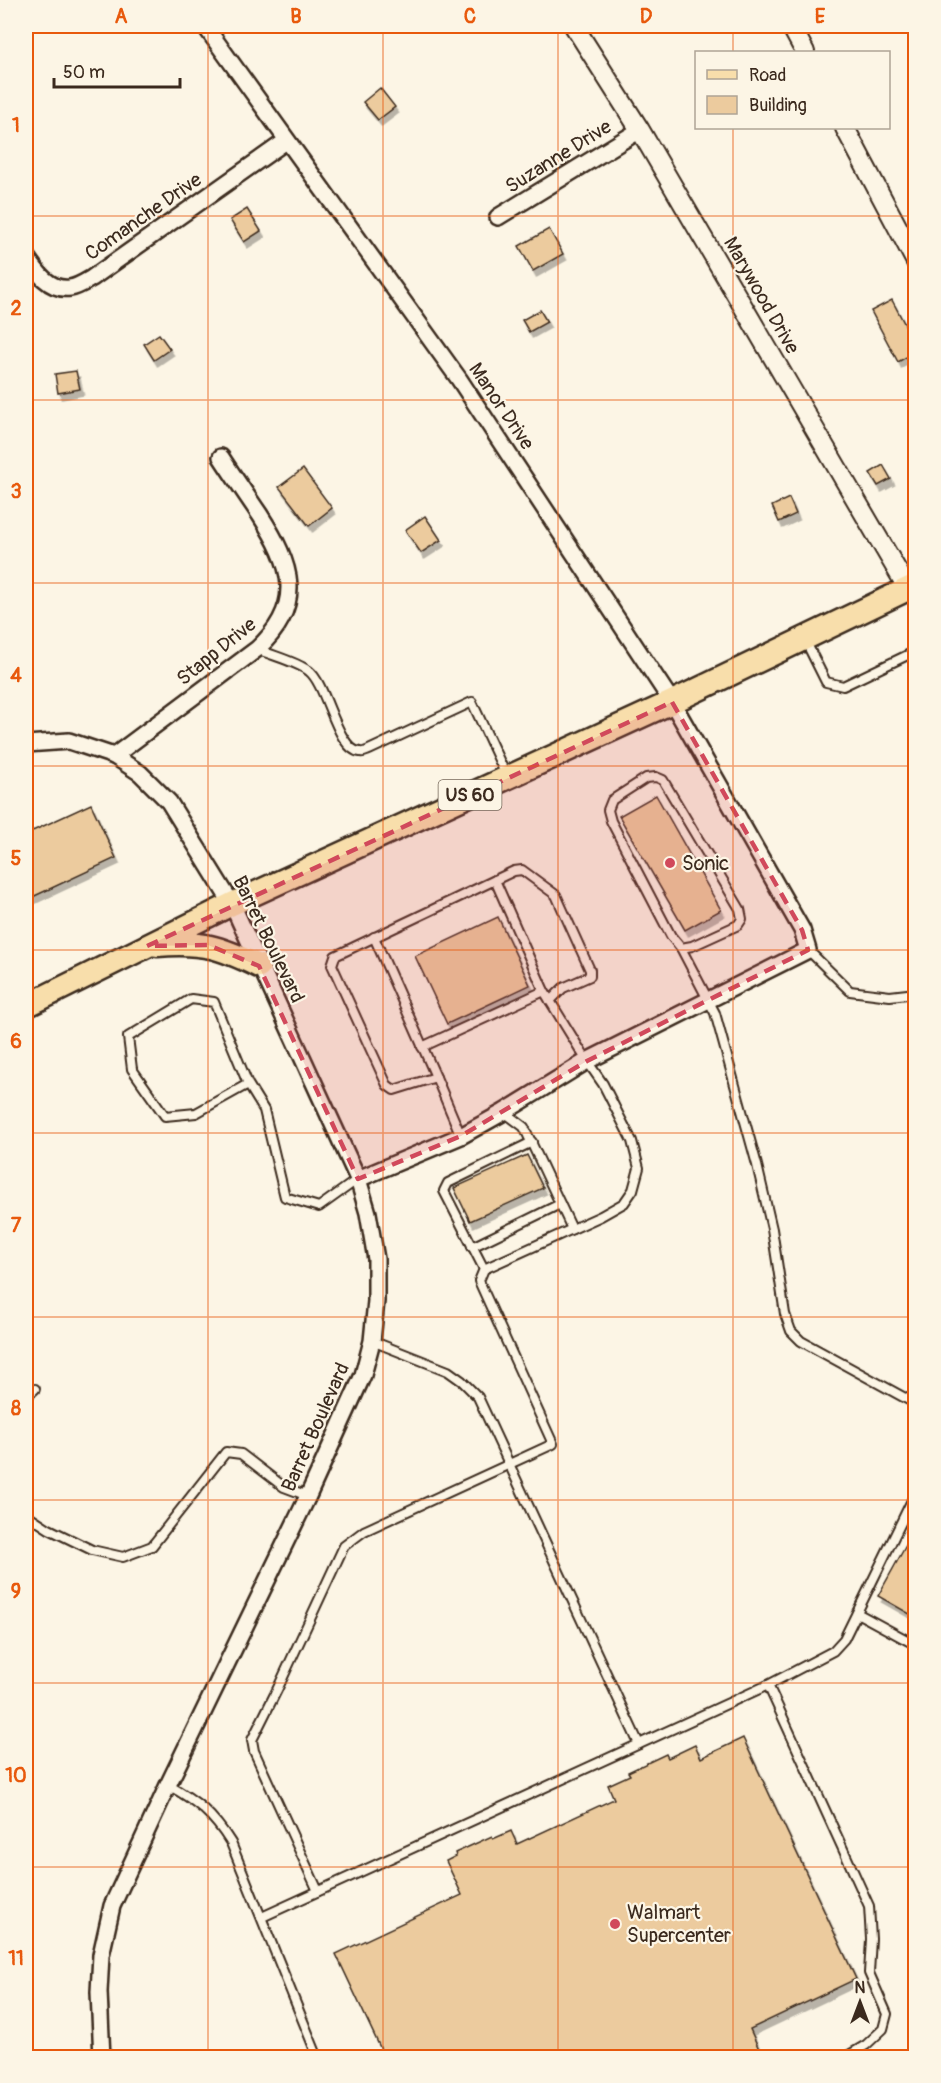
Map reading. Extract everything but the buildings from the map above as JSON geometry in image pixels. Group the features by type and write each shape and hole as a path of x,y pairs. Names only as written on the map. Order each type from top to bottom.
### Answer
{"main road":[{"name":"US 60","path":"26,1006 232,904 912,590"},
{"path":"147,946 178,943 208,945 226,950 259,966"}],"street":[{"name":"Manor Drive","path":"205,26 459,379 672,702 802,930 808,950"},
{"name":"Marywood Drive","path":"574,26 640,130 912,590"},
{"path":"791,26 804,51"},
{"path":"846,129 915,262"},
{"name":"Suzanne Drive","path":"498,217 640,130"},
{"name":"Comanche Drive","path":"26,256 37,272 50,284 60,288 76,287 286,141"},
{"name":"Stapp Drive","path":"114,756 257,650 276,629 283,617 287,605 289,578 286,564 274,537 222,457"},
{"name":"Barret Boulevard","path":"26,744 69,741 114,756 140,772 169,802 232,904 358,1179 368,1213 376,1259 376,1301 372,1341 363,1375 308,1496 112,1906 100,1954 102,2058"},
{"path":"358,1179 461,1136 586,1061 808,950"}],"lane":[{"path":"804,639 826,682 843,686 915,651"},
{"path":"257,650 310,672 318,683 344,739 353,750 361,753 472,702 508,777"},
{"path":"681,948 692,946 738,925 742,919 740,909 663,780 656,777 646,778 612,800 608,810 611,821 671,936 681,948 715,1013 757,1165 772,1228 785,1314 791,1331 801,1341 915,1404"},
{"path":"436,1077 394,1090 387,1085 332,965 335,956 514,871 522,870 556,895 590,970 590,976 563,988 550,1001"},
{"path":"318,1891 254,1751 252,1740 344,1546 364,1531 553,1444 478,1281 484,1269 624,1203 633,1190 639,1168 632,1142 603,1084 586,1061 544,991 495,880"},
{"path":"374,938 461,1136"},
{"path":"808,950 850,991 890,996 915,993"},
{"path":"422,1047 544,991"},
{"path":"248,1084 196,1113 165,1116 132,1069 128,1037 191,999 214,1002 248,1084 264,1110 285,1197 319,1207 358,1179"},
{"path":"504,1112 524,1126 572,1229"},
{"path":"484,1269 444,1191 448,1183 532,1142"},
{"path":"472,1246 560,1204"},
{"path":"372,1341 441,1368 462,1381 478,1397 639,1744"},
{"path":"26,1396 35,1389"},
{"path":"26,1514 49,1529 92,1550 123,1557 152,1546 226,1452 241,1454 284,1487 308,1496"},
{"path":"262,1917 768,1684 833,1651 844,1639 915,1492"},
{"path":"857,1613 915,1645"},
{"path":"768,1684 868,1906 871,1939 868,1972 887,2013 883,2029 866,2045 844,2058"},
{"path":"168,1785 191,1798 218,1821 231,1843 318,2058"}],"highlighted area":[{"path":"672,702 802,930 808,950 587,1061 461,1136 358,1179 259,966 208,945 147,946"}],"place":[{"name":"Sonic","path":"670,863"},
{"name":"Walmart Supercenter","path":"615,1924"}]}
